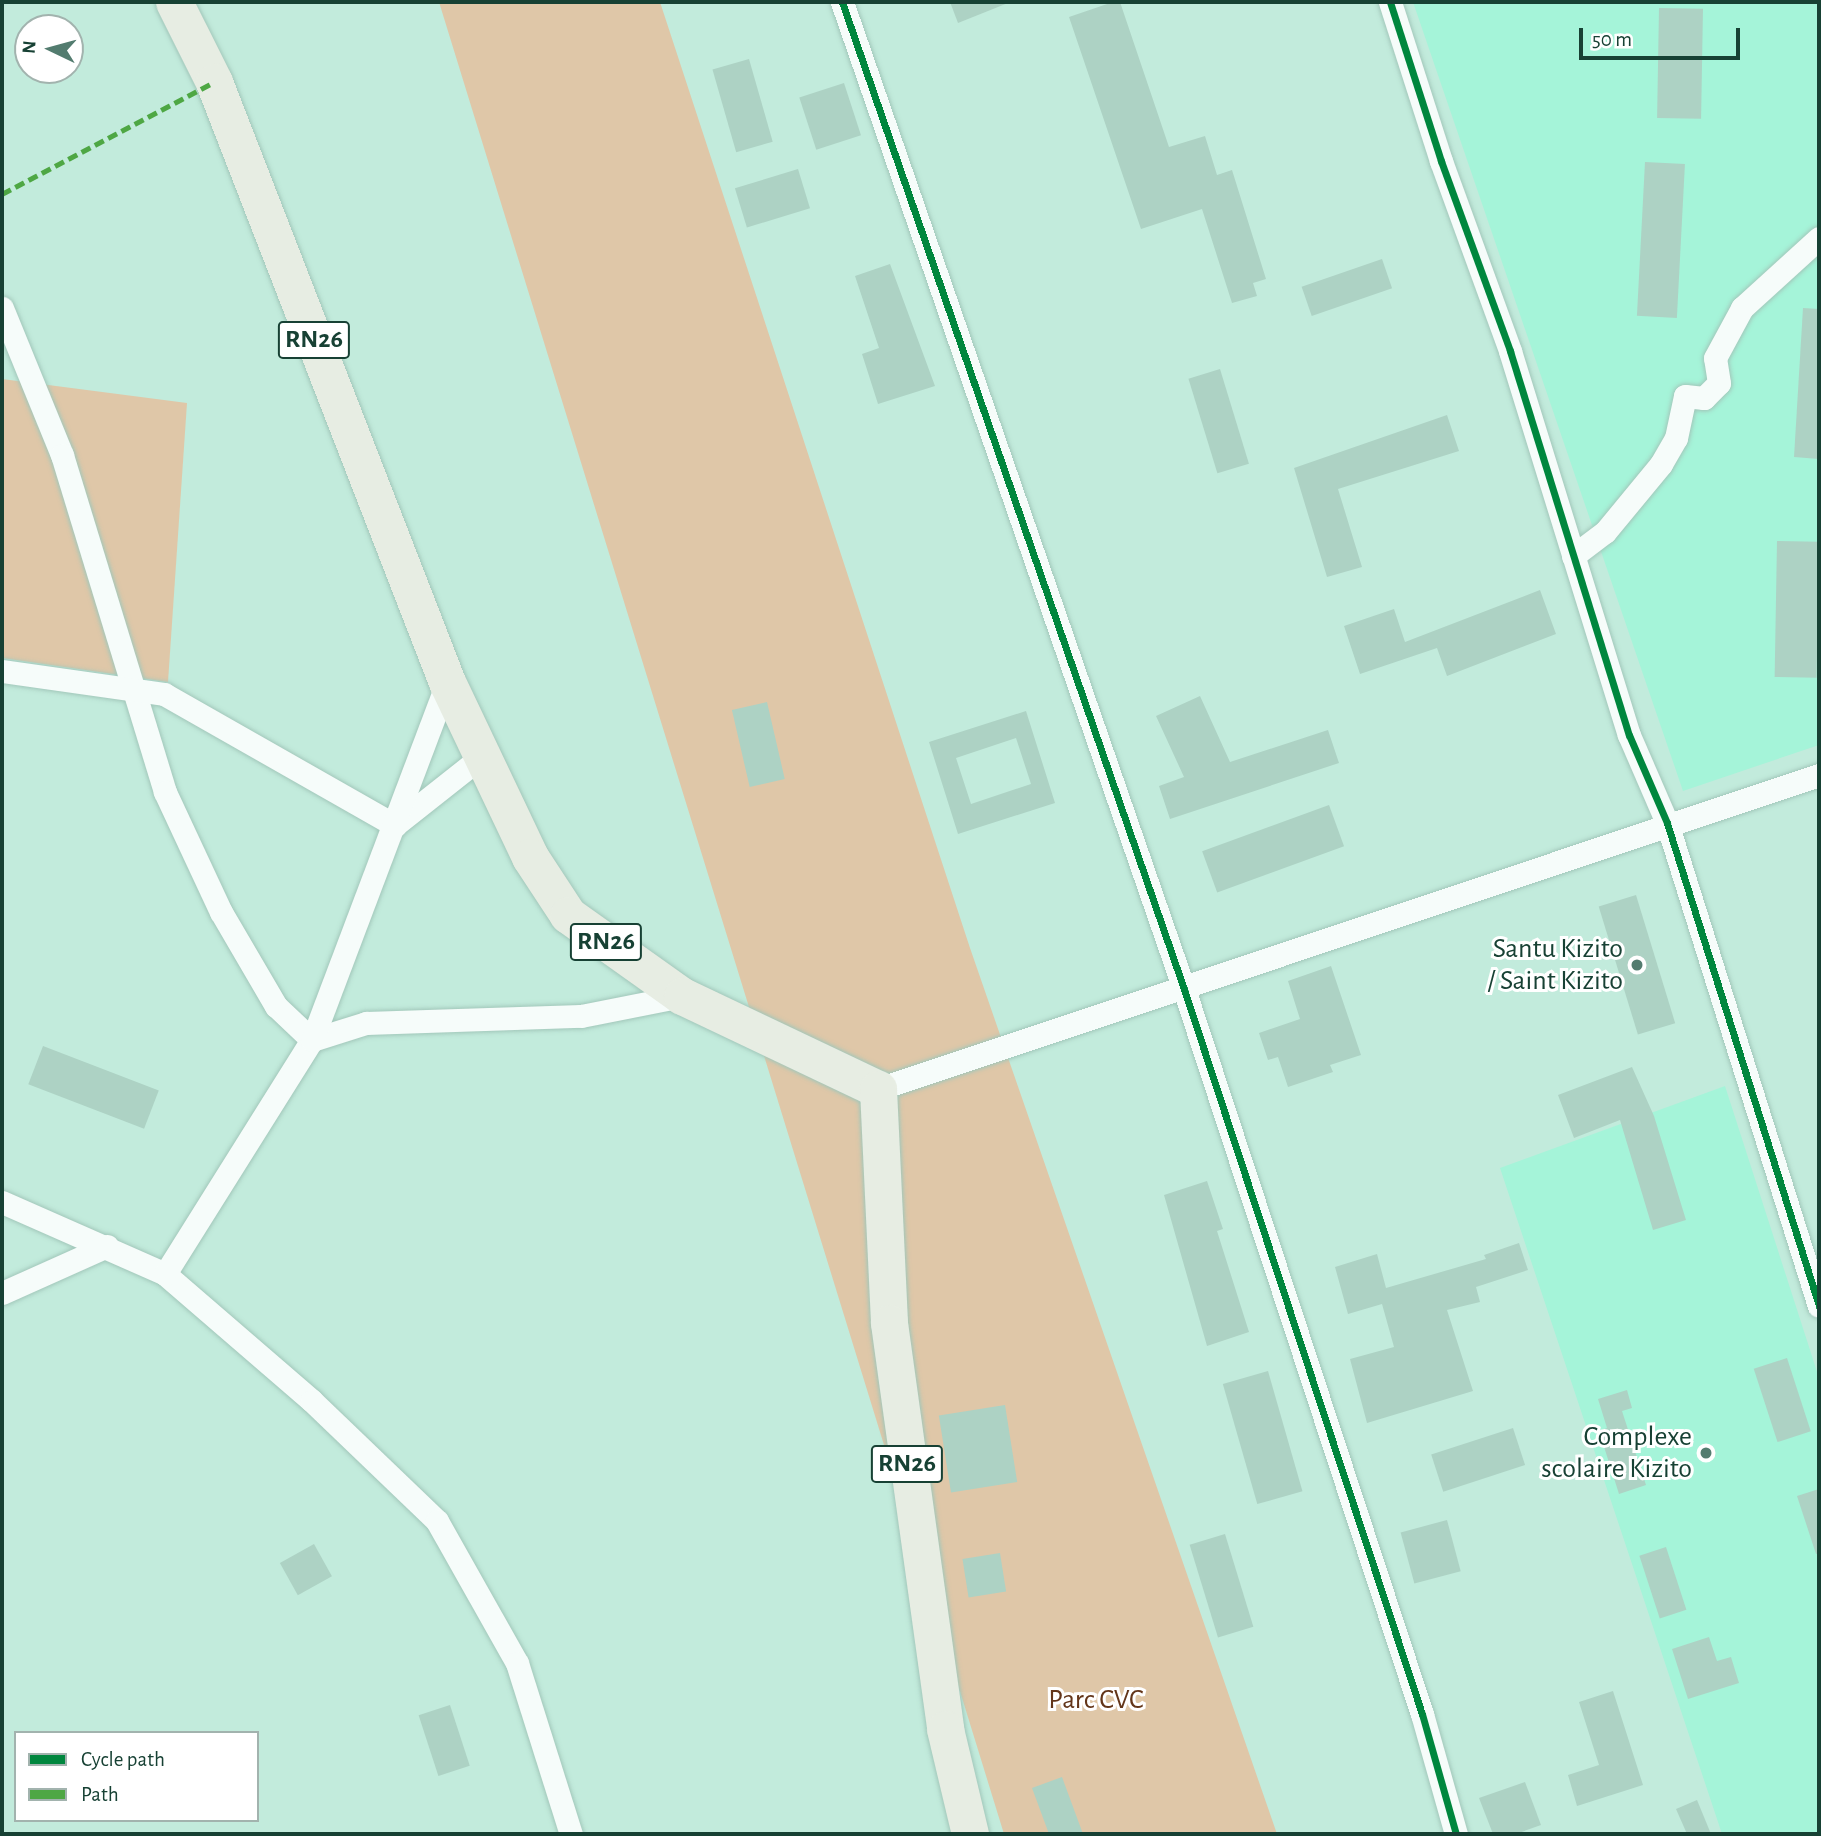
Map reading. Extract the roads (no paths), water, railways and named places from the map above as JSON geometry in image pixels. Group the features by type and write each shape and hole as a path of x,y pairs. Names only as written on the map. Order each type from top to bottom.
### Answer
{"main road":[{"name":"RN26","path":"174,2 214,82 447,682 530,857 568,915 682,996 878,1089 889,1323 946,1729 970,1834"}],"street":[{"path":"842,2 1184,989 1418,1701 1456,1834"},
{"path":"1391,2 1441,161 1506,338 1629,734 1667,824 1819,1306"},
{"path":"1573,556 1605,531 1661,464 1676,438 1685,396 1704,398 1719,383 1715,358 1742,308 1819,238"},
{"path":"2,309 62,456 99,587 136,690 165,792 221,912 276,1006 312,1040"},
{"path":"2,671 164,694 395,825"},
{"path":"165,1275 312,1040 447,682"},
{"path":"395,825 481,757"},
{"path":"878,1089 1819,775"},
{"path":"312,1040 366,1023 581,1016 682,996"},
{"path":"2,1202 107,1246 165,1275 312,1401 437,1521 517,1663 571,1834"},
{"path":"2,1293 107,1246"}],"place":[{"name":"Santu Kizito / Saint Kizito","path":"1637,965"},
{"name":"Complexe scolaire Kizito","path":"1706,1453"}],"park label":[{"name":"Parc CVC","path":"1096,1700"}]}
